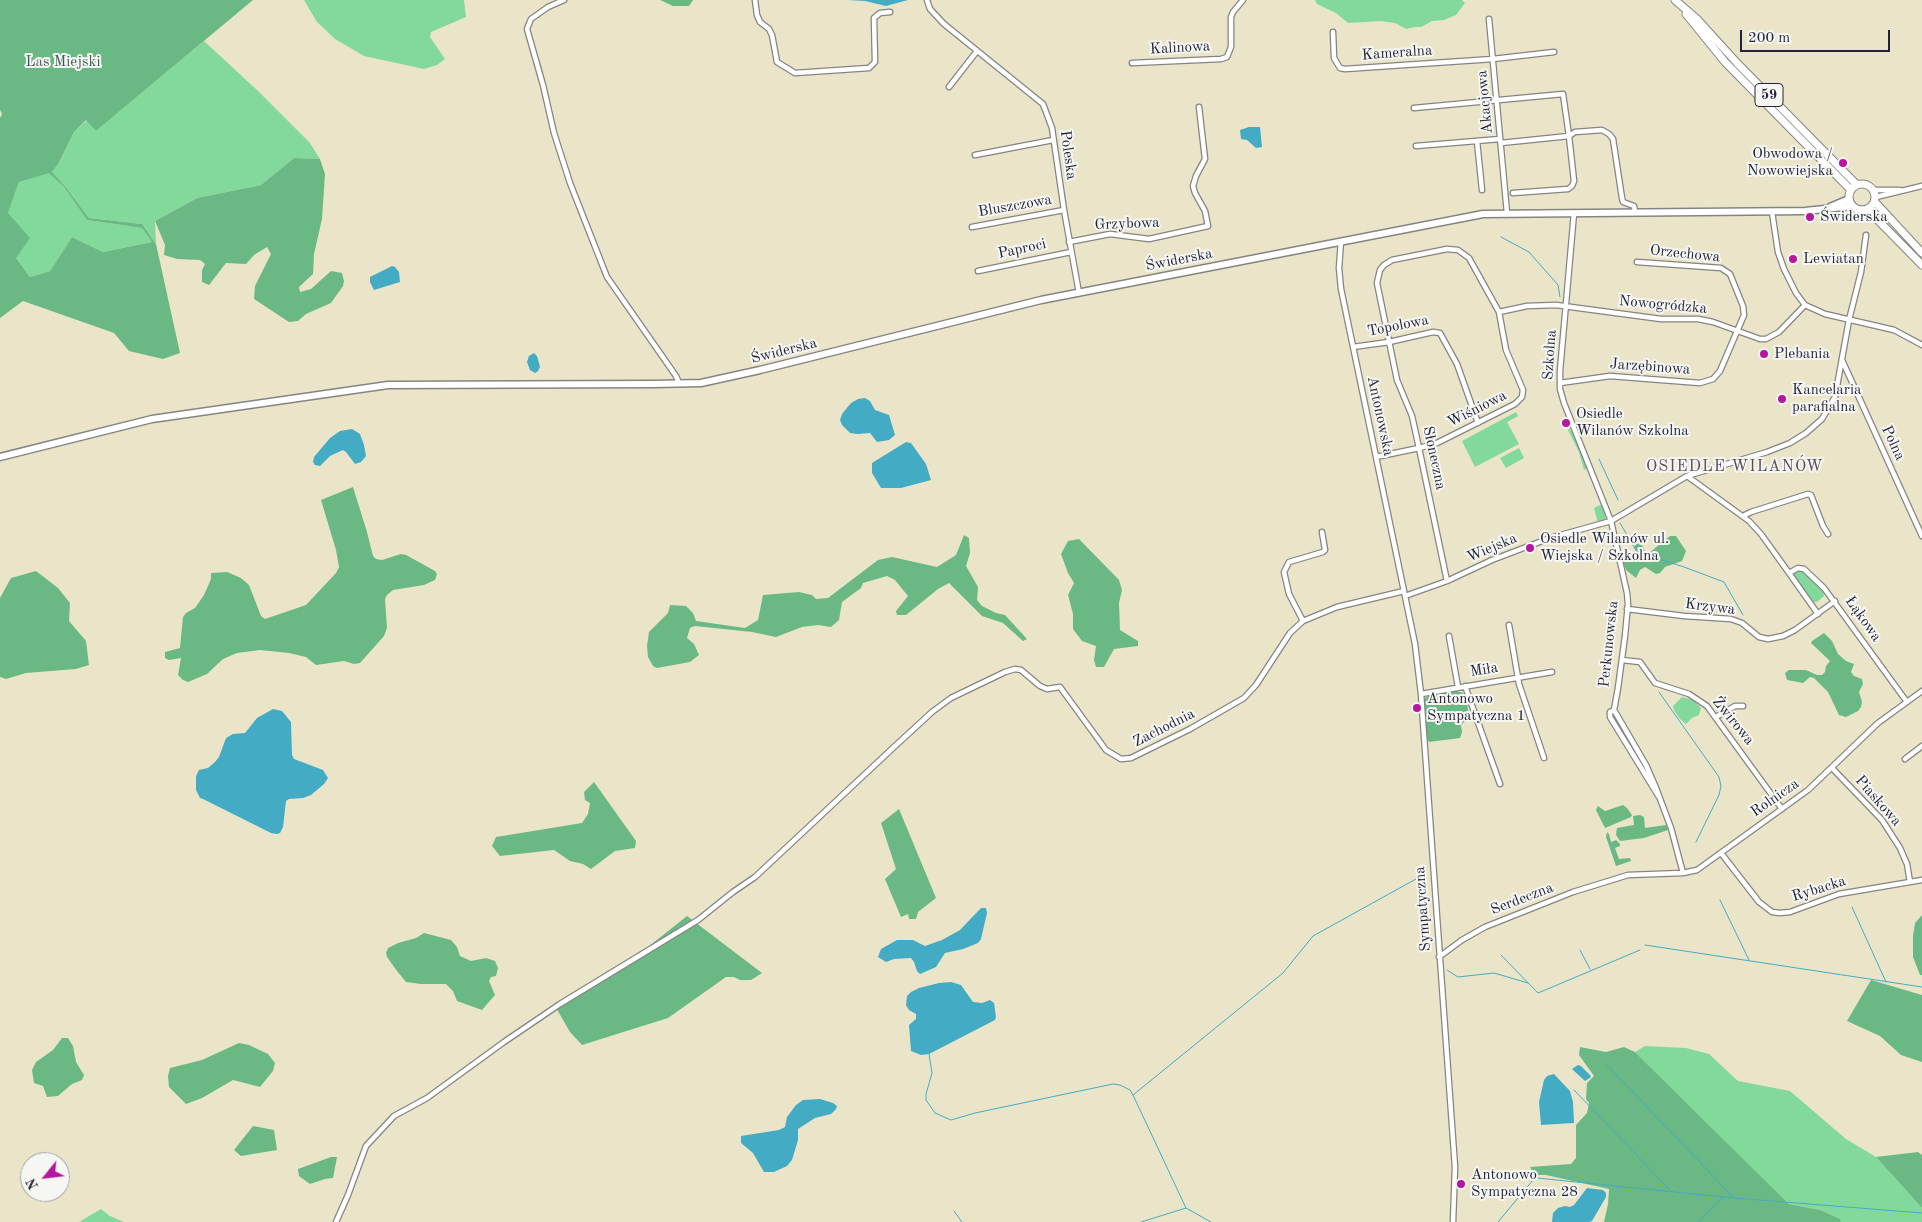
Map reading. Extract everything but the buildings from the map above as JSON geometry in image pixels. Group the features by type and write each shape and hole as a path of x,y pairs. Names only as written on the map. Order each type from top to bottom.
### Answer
{"main road":[{"name":"59","path":"1678,3 1698,20 1857,185 1866,184 1875,196"},
{"name":"59","path":"1678,3 1692,23 1726,62 1851,190"},
{"path":"1857,185 1851,190 1849,199 1853,206 1860,210 1867,209"},
{"path":"1867,209 1875,196 1922,253"},
{"path":"1867,209 1922,265"}],"street":[{"path":"564,0 548,7 531,19 527,29 543,85 556,142 607,277 679,383"},
{"path":"755,0 756,15 772,35 777,62 796,73 869,68 874,62 874,18 880,13 890,12"},
{"name":"Poleska","path":"927,0 930,9 944,24 1043,104 1050,123 1069,242 1080,293"},
{"name":"Kalinowa","path":"1132,63 1221,59 1227,57 1231,47 1231,17 1243,0"},
{"name":"Akacjowa","path":"1490,20 1507,213"},
{"name":"Kameralna","path":"1333,32 1334,58 1340,68 1345,69 1493,59"},
{"path":"949,87 978,51"},
{"name":"Akacjowa","path":"1493,59 1554,52"},
{"path":"1414,108 1563,94 1574,180 1572,186 1568,189 1513,193"},
{"name":"Grzybowa","path":"1069,242 1110,234 1149,239 1208,226 1205,211 1193,186 1205,159 1199,107"},
{"name":"Akacjowa","path":"1501,141 1569,136 1575,132 1602,130 1613,139 1623,202 1634,206 1635,212"},
{"path":"974,155 1053,140"},
{"path":"1477,141 1482,190"},
{"path":"1416,146 1501,141"},
{"path":"1875,196 1922,186"},
{"name":"Świderska","path":"1825,210 1849,199"},
{"name":"Świderska","path":"0,457 152,419 388,385 701,383 995,311 1464,217 1507,213 1772,212 1825,210 1853,206"},
{"name":"Bluszczowa","path":"972,227 1064,210"},
{"path":"1772,212 1778,252 1784,269 1796,293 1805,305 1815,311 1894,330 1922,345"},
{"name":"Szkolna","path":"1574,213 1560,383 1564,403 1611,521"},
{"name":"Wiejska","path":"1405,593 1447,581 1492,560 1550,538 1611,521 1687,476 1767,452 1790,443 1806,432 1822,419 1833,402 1849,320 1861,272 1866,235"},
{"name":"Antonowska","path":"1341,241 1339,278 1405,593"},
{"name":"Słoneczna","path":"1447,581 1411,411 1400,388 1389,342 1377,283 1380,270 1392,260 1447,249 1458,250 1469,258 1495,304"},
{"name":"Paproci","path":"978,271 1071,252"},
{"name":"Orzechowa","path":"1637,262 1717,267 1728,272 1733,279 1744,310 1743,319 1738,330"},
{"name":"Wiśniowa","path":"1376,457 1419,448 1445,440 1518,402 1523,393 1508,356 1499,312 1495,304"},
{"name":"Nowogródzka","path":"1499,312 1527,306 1567,306 1653,319 1702,319 1760,339 1770,338 1779,332 1805,305"},
{"name":"Jarzębinowa","path":"1560,383 1610,376 1693,383 1706,382 1715,377 1720,371 1738,330"},
{"name":"Topolowa","path":"1353,347 1389,342 1433,332 1440,333 1457,364 1478,423"},
{"name":"Polna","path":"1842,360 1922,536"},
{"path":"1687,476 1743,516 1761,534 1818,614"},
{"path":"1743,516 1797,496 1808,494 1811,495 1828,534"},
{"name":"Perkunowska","path":"1611,521 1626,593 1627,610 1614,710 1609,715 1659,797 1671,828 1683,873"},
{"path":"1302,621 1289,594 1284,572 1289,562 1325,550 1322,532"},
{"name":"Łąkowa","path":"1789,573 1798,568 1804,569 1835,601 1906,702"},
{"name":"Zachodnia","path":"336,1222 366,1146 394,1116 427,1098 560,1004 698,920 755,877 932,712 951,698 1005,672 1015,669 1021,670 1040,686 1047,688 1060,687 1106,750 1121,759 1131,758 1190,729 1244,698 1256,685 1290,633 1302,621 1330,609 1405,593"},
{"name":"Sympatyczna","path":"1405,593 1415,644 1421,694 1455,1169 1455,1221"},
{"name":"Krzywa","path":"1627,610 1731,619 1742,623 1758,637 1768,639 1790,633 1835,601"},
{"path":"1509,625 1518,677 1544,758"},
{"path":"1449,636 1458,687"},
{"name":"Żwirowa","path":"1622,660 1640,662 1655,683 1688,694 1707,706 1782,808"},
{"name":"Miła","path":"1421,694 1552,672"},
{"path":"1464,686 1500,784"},
{"name":"Rolnicza","path":"1620,877 1637,874 1683,873 1698,870 1808,790 1868,733 1906,702 1922,692"},
{"path":"1716,717 1735,706 1743,706"},
{"path":"1905,759 1922,746"},
{"name":"Piaskowa","path":"1832,768 1882,820 1900,848 1907,864 1910,882"},
{"name":"Rybacka","path":"1721,853 1759,902 1772,912 1790,912 1839,894 1922,880"},
{"name":"Serdeczna","path":"1439,957 1462,940 1485,927 1573,892 1620,877"}],"green space":[{"name":"Las Miejski","path":"0,0 253,0 96,131 86,120 74,132 59,163 52,172 89,218 142,224 156,244 180,353 163,359 129,351 114,333 23,301 0,318 0,118 2,114 0,110","holes":["49,173 64,187 87,220 142,228 152,242 103,252 72,237 50,271 30,277 16,258 30,238 8,213 19,182"]},
{"path":"304,0 464,0 466,17 431,32 430,37 445,59 437,65 424,69 364,56 335,39 317,22"},
{"path":"660,0 693,0 689,6 673,6"},
{"path":"1315,0 1462,0 1465,3 1456,15 1444,20 1432,21 1421,27 1406,29 1395,23 1381,21 1348,23 1336,13 1317,4"},
{"path":"204,41 310,143 320,159 294,158 261,185 197,198 155,221 156,244 142,224 89,218 52,172 60,162 74,132 87,120 96,131"},
{"path":"294,158 320,159 325,174 322,219 314,254 313,274 299,287 300,292 311,289 331,271 342,273 344,281 343,286 331,303 306,314 298,321 289,322 254,299 255,286 271,254 267,247 254,255 246,264 226,263 209,285 202,282 202,270 205,264 200,260 177,259 164,255 165,245 155,221 197,198 261,185"},
{"path":"49,172 64,187 87,220 142,228 152,242 103,252 72,237 50,271 30,277 16,258 8,213 19,182"},
{"path":"1516,412 1518,416 1507,422 1519,444 1475,467 1462,441"},
{"path":"1569,428 1575,437 1587,468 1584,470 1579,452 1568,430"},
{"path":"1519,448 1524,458 1506,468 1500,458"},
{"path":"353,487 373,556 376,559 382,560 401,554 406,555 435,571 437,574 435,580 424,585 393,590 387,595 385,599 387,628 384,636 360,663 354,664 344,661 316,665 306,657 260,650 237,653 223,659 207,674 188,682 183,680 178,675 181,658 169,660 165,658 165,652 180,648 183,617 195,608 204,595 211,579 211,573 227,572 241,578 249,585 261,616 265,619 306,605 336,573 339,567 336,550 321,500"},
{"path":"1600,505 1606,518 1603,522 1598,523 1594,508"},
{"path":"964,535 969,538 970,553 966,566 978,587 977,600 982,606 1005,615 1027,639 1023,641 1003,623 982,616 949,583 938,589 906,615 897,615 896,611 908,596 895,580 887,576 863,583 861,588 842,602 839,620 831,627 818,625 802,627 776,637 752,632 695,626 690,628 687,638 694,644 699,655 690,662 657,668 653,666 648,657 649,632 668,613 670,605 686,606 693,613 696,621 745,628 758,620 763,595 799,592 812,595 816,599 828,598 878,560 892,557 937,567 956,555"},
{"path":"1670,536 1676,536 1686,551 1682,561 1665,567 1660,573 1656,574 1645,567 1640,570 1636,578 1626,570 1622,559 1626,558 1633,562 1637,560 1638,553 1634,547 1636,544 1641,543 1646,553 1649,553"},
{"path":"1079,539 1119,580 1122,590 1119,603 1120,630 1138,641 1138,646 1114,649 1104,667 1096,667 1094,660 1096,646 1082,641 1073,629 1073,614 1068,595 1074,583 1061,554 1068,541"},
{"path":"36,571 58,588 70,603 69,621 86,641 89,665 76,669 26,673 6,679 0,677 0,598 11,578"},
{"path":"1805,571 1823,590 1824,596 1817,602 1810,599 1793,576 1793,573"},
{"path":"1824,633 1832,641 1838,654 1846,661 1854,664 1851,672 1854,676 1862,679 1863,684 1859,692 1862,702 1861,707 1858,711 1846,717 1839,715 1828,692 1814,678 1810,677 1803,683 1787,680 1785,673 1789,670 1806,670 1822,675 1825,672 1826,666 1830,661 1811,643"},
{"path":"1456,691 1463,693 1467,702 1469,717 1461,725 1462,732 1460,738 1429,742 1426,737 1424,699 1428,696"},
{"path":"1682,697 1693,700 1701,708 1699,715 1692,718 1686,724 1680,719 1673,706"},
{"path":"594,782 636,841 635,848 615,851 591,869 583,864 570,861 554,850 500,856 492,846 496,837 582,823 588,814 590,803 585,800 584,792"},
{"path":"1623,805 1632,815 1631,817 1605,828 1596,810 1598,806 1605,811"},
{"path":"899,809 936,898 918,912 916,919 909,919 908,914 901,917 885,879 896,869 881,823"},
{"path":"1640,815 1644,817 1645,828 1666,825 1668,830 1644,838 1620,841 1616,835 1617,828 1634,825 1633,816"},
{"path":"1607,832 1611,842 1616,840 1620,844 1620,846 1615,848 1619,859 1630,858 1631,861 1616,866 1606,837"},
{"path":"1922,915 1922,975 1920,975 1913,957 1913,936 1915,923"},
{"path":"687,916 762,973 751,980 726,977 668,1018 582,1045 570,1032 555,1006 648,947"},
{"path":"424,933 451,940 457,947 460,956 471,961 486,958 495,961 498,968 496,976 491,977 489,981 495,995 482,1010 457,1001 453,991 446,984 406,982 397,971 387,957 388,948 416,938"},
{"path":"1871,980 1922,995 1922,1062 1901,1055 1880,1036 1847,1021"},
{"path":"62,1038 68,1038 73,1046 76,1062 84,1075 82,1080 72,1084 58,1096 47,1097 43,1086 34,1083 32,1070 36,1062 53,1050"},
{"path":"239,1043 249,1045 268,1054 275,1063 273,1071 260,1087 233,1080 202,1098 186,1104 169,1087 168,1076 170,1068 202,1060"},
{"path":"1645,1046 1686,1048 1709,1054 1738,1081 1790,1091 1846,1139 1876,1157 1922,1208 1922,1222 1841,1222 1839,1219 1820,1210 1789,1204 1635,1052"},
{"path":"1580,1047 1606,1052 1624,1047 1635,1052 1789,1204 1820,1210 1840,1219 1841,1222 1604,1222 1609,1189 1546,1175 1534,1175 1530,1167 1571,1164 1576,1158 1576,1125 1587,1113 1589,1103 1586,1099 1587,1083 1594,1076 1579,1055"},
{"path":"253,1126 274,1130 277,1150 241,1156 234,1150"},
{"path":"1918,1152 1922,1155 1922,1208 1876,1157"},
{"path":"331,1157 337,1157 333,1178 310,1184 299,1176 298,1169"},
{"path":"101,1209 110,1216 124,1222 79,1222"}],"water":[{"path":"848,0 908,0 886,6 865,1"},
{"path":"1249,127 1260,127 1262,147 1256,148 1247,140 1241,139 1240,130"},
{"path":"392,266 399,272 400,282 374,290 370,277"},
{"path":"534,353 537,356 540,367 535,373 530,370 527,362 529,356"},
{"path":"865,398 870,401 875,410 889,415 895,435 889,440 877,442 870,433 850,433 842,425 840,420 842,414 851,403"},
{"path":"352,429 360,434 364,445 366,456 361,462 355,464 343,450 330,456 320,466 315,465 313,462 314,457 330,438 340,431"},
{"path":"906,442 911,443 926,464 931,480 901,488 881,488 872,473 872,463"},
{"path":"273,709 282,711 291,722 292,755 294,759 323,770 328,778 311,795 286,801 283,827 280,833 277,834 271,833 200,798 196,790 196,776 199,770 208,768 215,762 219,757 226,738 233,734 245,733 257,718"},
{"path":"981,908 986,908 987,913 981,939 978,943 945,953 936,967 920,974 911,958 894,959 886,962 878,957 881,949 897,940 913,940 925,946 942,940 960,930"},
{"path":"951,982 961,985 973,1002 982,1003 990,1000 994,1003 995,1020 929,1054 921,1055 911,1051 909,1025 916,1019 916,1014 909,1010 906,1005 907,996 919,988"},
{"path":"1578,1065 1591,1077 1585,1081 1572,1069"},
{"path":"1554,1074 1570,1091 1573,1102 1574,1123 1541,1125 1539,1102 1544,1080 1547,1076"},
{"path":"820,1099 833,1103 837,1106 836,1109 831,1114 815,1118 798,1129 798,1140 792,1160 787,1166 774,1172 764,1172 753,1153 741,1143 741,1136 779,1130 785,1127 787,1117 796,1105 803,1100"},
{"path":"1587,1188 1603,1190 1606,1193 1606,1197 1592,1221 1552,1222 1553,1213 1558,1208 1574,1205"}],"waterway":[{"path":"1501,237 1529,252 1558,285 1560,297"},
{"path":"1599,459 1618,500"},
{"path":"1620,523 1637,552 1724,582 1743,615"},
{"path":"1659,692 1719,777 1721,786 1719,795 1696,842"},
{"path":"1133,1095 1283,973 1313,936 1416,879"},
{"path":"1720,900 1749,960"},
{"path":"1852,907 1886,982"},
{"path":"1645,945 1922,987"},
{"path":"1580,950 1590,969"},
{"path":"1501,955 1538,993 1640,950"},
{"path":"1447,970 1458,977 1494,973 1528,983"},
{"path":"929,1054 932,1073 926,1100 935,1113 951,1120 975,1113 1113,1084 1130,1090 1186,1208"},
{"path":"1606,1064 1733,1197"},
{"path":"1574,1090 1670,1190"},
{"path":"1498,1222 1533,1180 1537,1178 1734,1198 1922,1213"},
{"path":"1697,1222 1724,1197"},
{"path":"1141,1222 1186,1208 1211,1222"},
{"path":"954,1211 962,1222"}],"place":[{"name":"Obwodowa / Nowowiejska","path":"1843,163"},
{"name":"Świderska","path":"1810,217"},
{"name":"Lewiatan","path":"1793,259"},
{"name":"Plebania","path":"1764,354"},
{"name":"Kancelaria parafialna","path":"1782,399"},
{"name":"Osiedle Wilanów Szkolna","path":"1566,423"},
{"name":"Osiedle Wilanów ul. Wiejska / Szkolna","path":"1530,548"},
{"name":"Antonowo Sympatyczna 1","path":"1417,708"},
{"name":"Antonowo Sympatyczna 28","path":"1461,1184"}],"district":[{"name":"OSIEDLE WILANÓW","path":"1735,467"}]}
